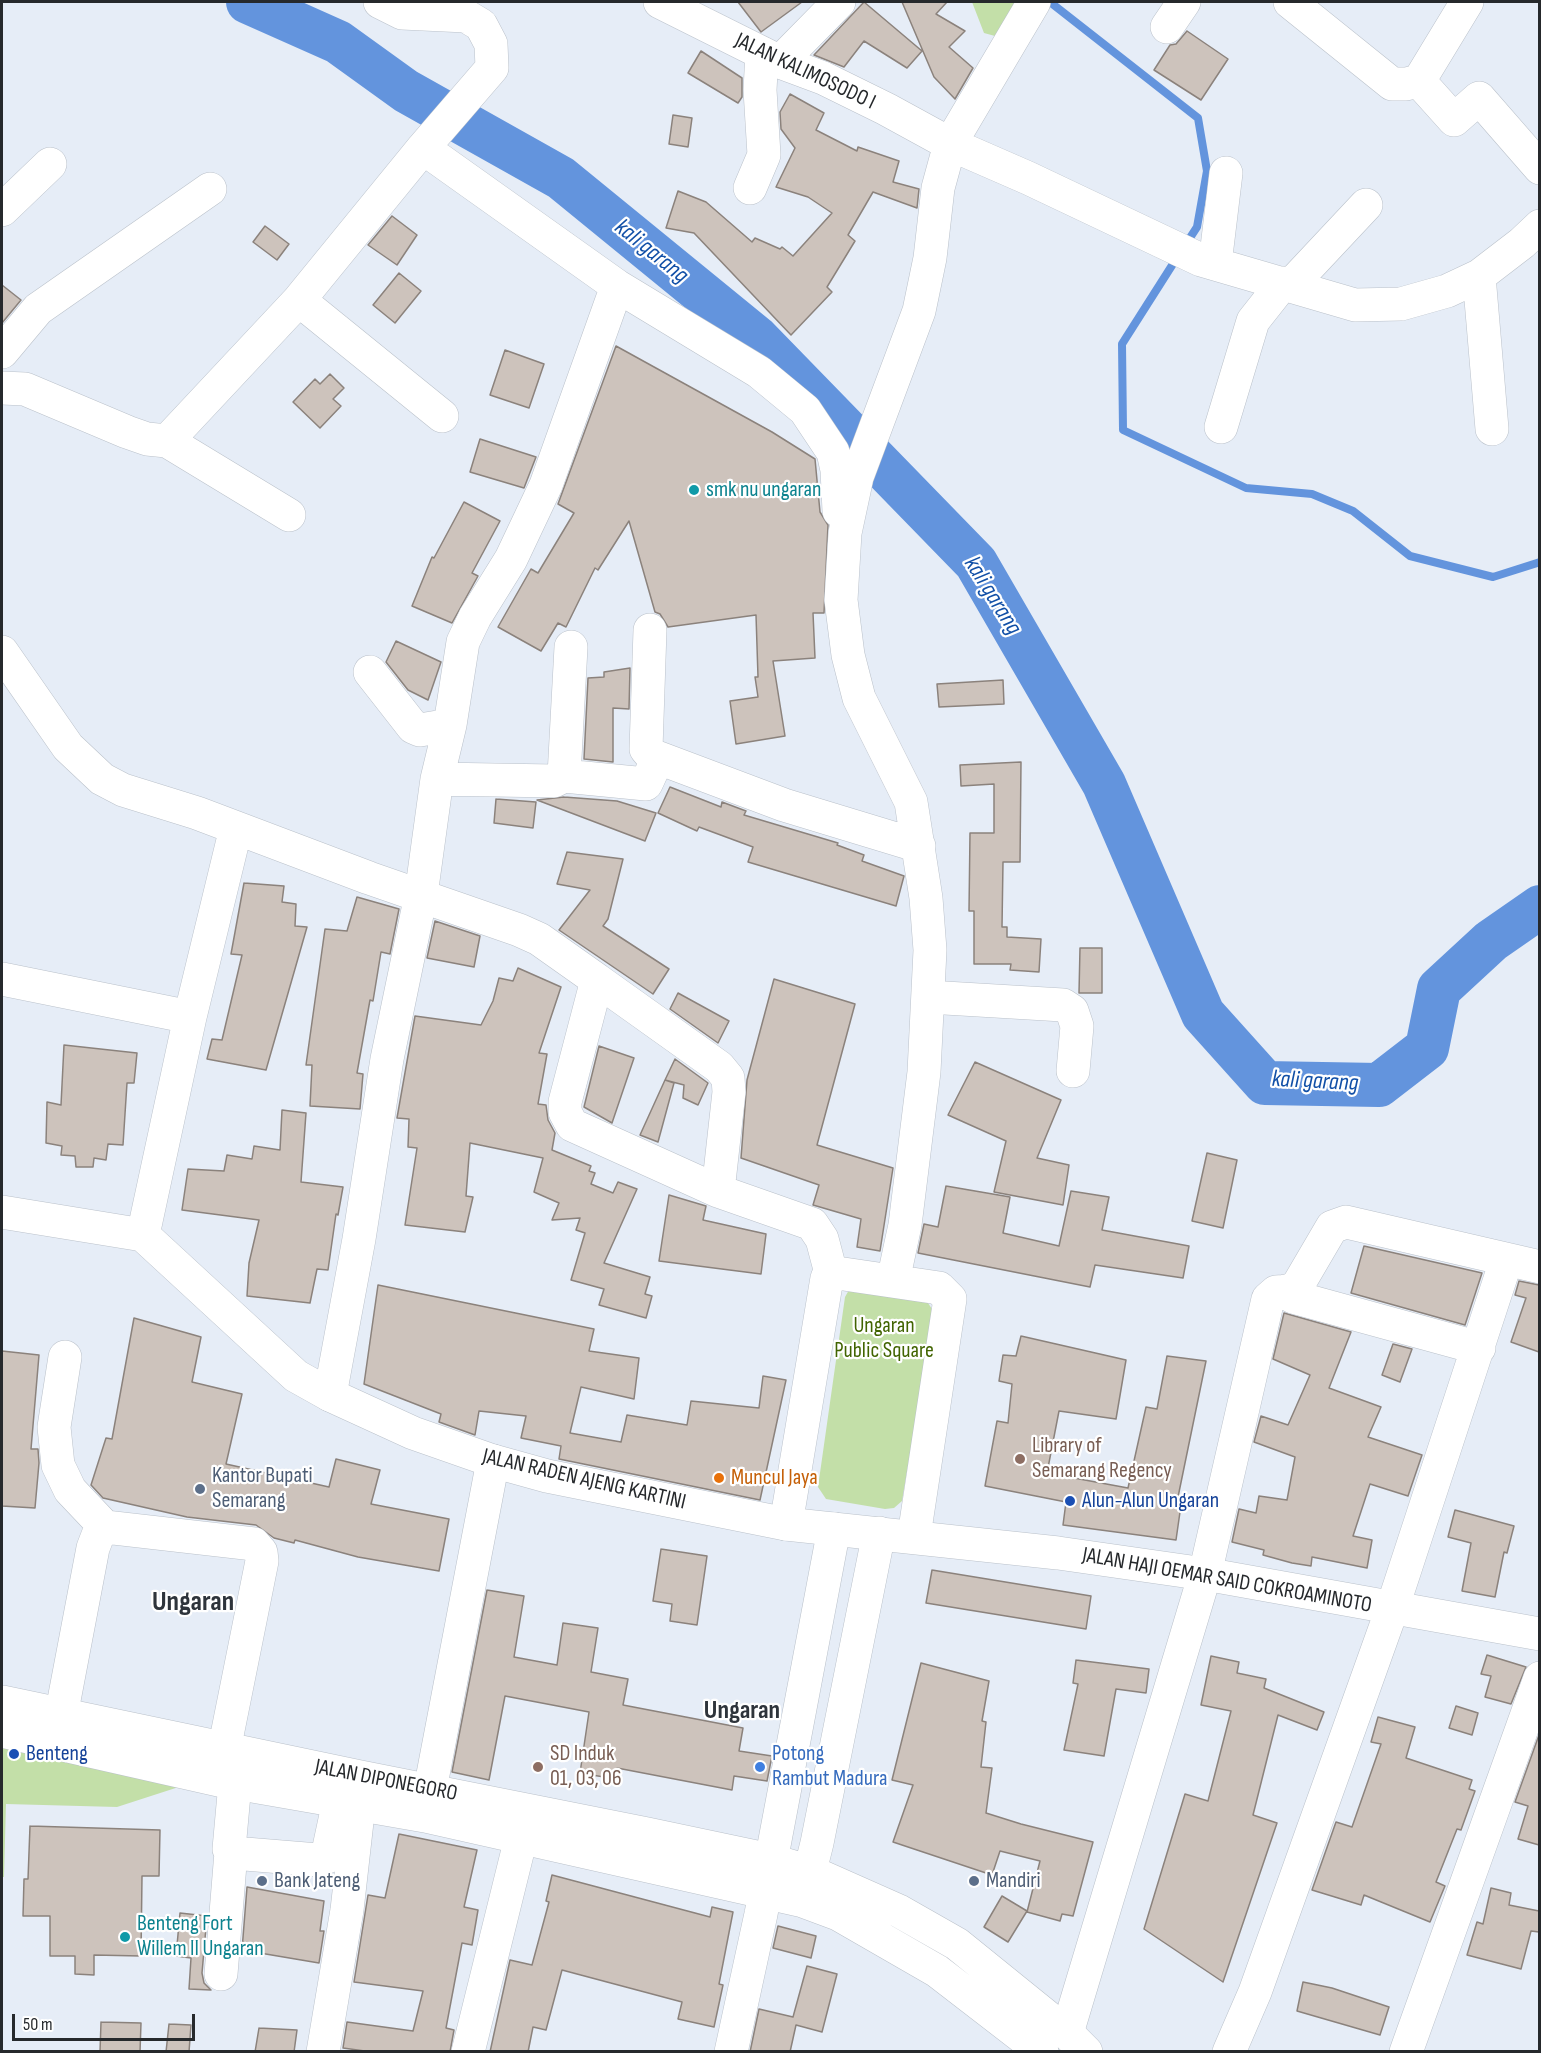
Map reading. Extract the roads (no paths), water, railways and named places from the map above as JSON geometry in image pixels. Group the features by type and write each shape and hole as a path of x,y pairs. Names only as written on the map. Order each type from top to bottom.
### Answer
{"main road":[{"path":"167,441 299,300 492,68 491,44 481,25 466,16 402,13 381,2"},
{"name":"JALAN KALIMOSODO I","path":"660,2 700,9 771,57 833,83 950,144 1208,262 1355,304 1390,304 1447,291 1479,276 1522,243 1539,226"},
{"path":"750,188 764,155 760,90 771,57 839,2"},
{"path":"1290,2 1392,84 1419,81 1467,2"},
{"path":"842,570 849,506 857,477 919,310 930,258 938,188 950,144 1031,7"},
{"path":"1419,81 1454,120 1479,98 1539,168"},
{"path":"439,130 617,286 759,372 805,410 833,452 837,470 844,627 859,698 911,802 919,846 930,950 924,1072 905,1225 893,1281"},
{"path":"2,210 50,164"},
{"path":"1208,262 1226,172"},
{"path":"2,352 38,309 210,189"},
{"path":"1221,427 1253,321 1286,284 1366,205"},
{"path":"1479,276 1492,429"},
{"path":"330,1395 353,1275 387,1059 421,895 437,778 450,725 464,642 475,617 512,559 546,485 617,286"},
{"path":"299,300 442,416"},
{"path":"2,388 26,389 127,432 147,439 167,441 289,515"},
{"path":"650,630 646,749 658,758 784,805 919,846"},
{"path":"564,776 570,647"},
{"path":"2,652 68,747 102,779 123,790 197,813 540,939 719,1067 728,1078 729,1092 718,1191"},
{"path":"370,672 412,727 420,730 450,725"},
{"path":"437,778 554,781 564,776 646,784 658,758"},
{"path":"2,1212 142,1234 190,1017 236,828"},
{"path":"2,980 190,1017"},
{"path":"597,980 565,1102 565,1112 572,1125 718,1191 812,1224 822,1239 831,1273"},
{"path":"928,997 1063,1005 1072,1011 1077,1026 1073,1071"},
{"path":"768,1875 807,1887 838,1914 1065,2045 1205,1574 1268,1299 1276,1292 1298,1285 1332,1227 1346,1222 1539,1267"},
{"name":"JALAN RADEN AJENG KARTINI","path":"142,1234 265,1350 296,1376 330,1395 413,1433 493,1461 547,1476 786,1524 914,1536"},
{"path":"1229,2052 1255,1992 1392,1609 1506,1261"},
{"path":"831,1273 939,1288 948,1294 951,1304 914,1536"},
{"path":"786,1524 827,1278 831,1273"},
{"path":"1285,1291 1293,1297 1479,1348"},
{"path":"65,1357 54,1427 58,1465 70,1490 105,1527 254,1544 261,1552 262,1561 223,1748 231,1852 221,1974"},
{"path":"430,1790 493,1461"},
{"path":"58,1730 93,1548 98,1535 105,1527"},
{"path":"731,2052 768,1875 834,1529"},
{"path":"807,1887 879,1533"},
{"name":"JALAN HAJI OEMAR SAID COKROAMINOTO","path":"914,1536 1205,1574 1539,1634"},
{"path":"1406,2052 1539,1678"},
{"name":"JALAN DIPONEGORO","path":"2,1702 58,1730 226,1781 425,1816 521,1838 768,1875"},
{"path":"801,1706 844,1713"},
{"name":"JALAN DIPONEGORO","path":"2,1731 58,1730 223,1748 430,1790 768,1875"},
{"path":"231,1852 318,1860 327,1857 349,1803"},
{"path":"323,2052 347,1910 349,1803"},
{"path":"468,2052 521,1838"}],"waterway":[{"name":"kali garang","path":"248,2 338,42 406,91 561,178 757,338 976,563 1104,784 1203,1014 1265,1083 1379,1085 1427,1048 1439,989 1491,941 1540,907"},
{"path":"1050,2 1198,118 1207,171 1197,227 1186,244"},
{"path":"1178,256 1122,344 1123,430 1246,488 1312,494 1353,511 1410,556 1493,577 1540,562"}],"place":[{"name":"smk nu ungaran","path":"694,490"},
{"name":"Library of Semarang Regency","path":"1020,1459"},
{"name":"Muncul Jaya","path":"719,1478"},
{"name":"Kantor Bupati Semarang","path":"200,1489"},
{"name":"Alun-Alun Ungaran","path":"1070,1501"},
{"name":"Benteng","path":"14,1754"},
{"name":"SD Induk 01, 03, 06","path":"538,1767"},
{"name":"Potong Rambut Madura","path":"760,1767"},
{"name":"Bank Jateng","path":"262,1881"},
{"name":"Mandiri","path":"974,1881"},
{"name":"Benteng Fort Willem II Ungaran","path":"125,1937"}],"district":[{"name":"Ungaran","path":"193,1603"},
{"name":"Ungaran","path":"742,1711"}],"park label":[{"name":"Ungaran Public Square","path":"884,1338"}]}
